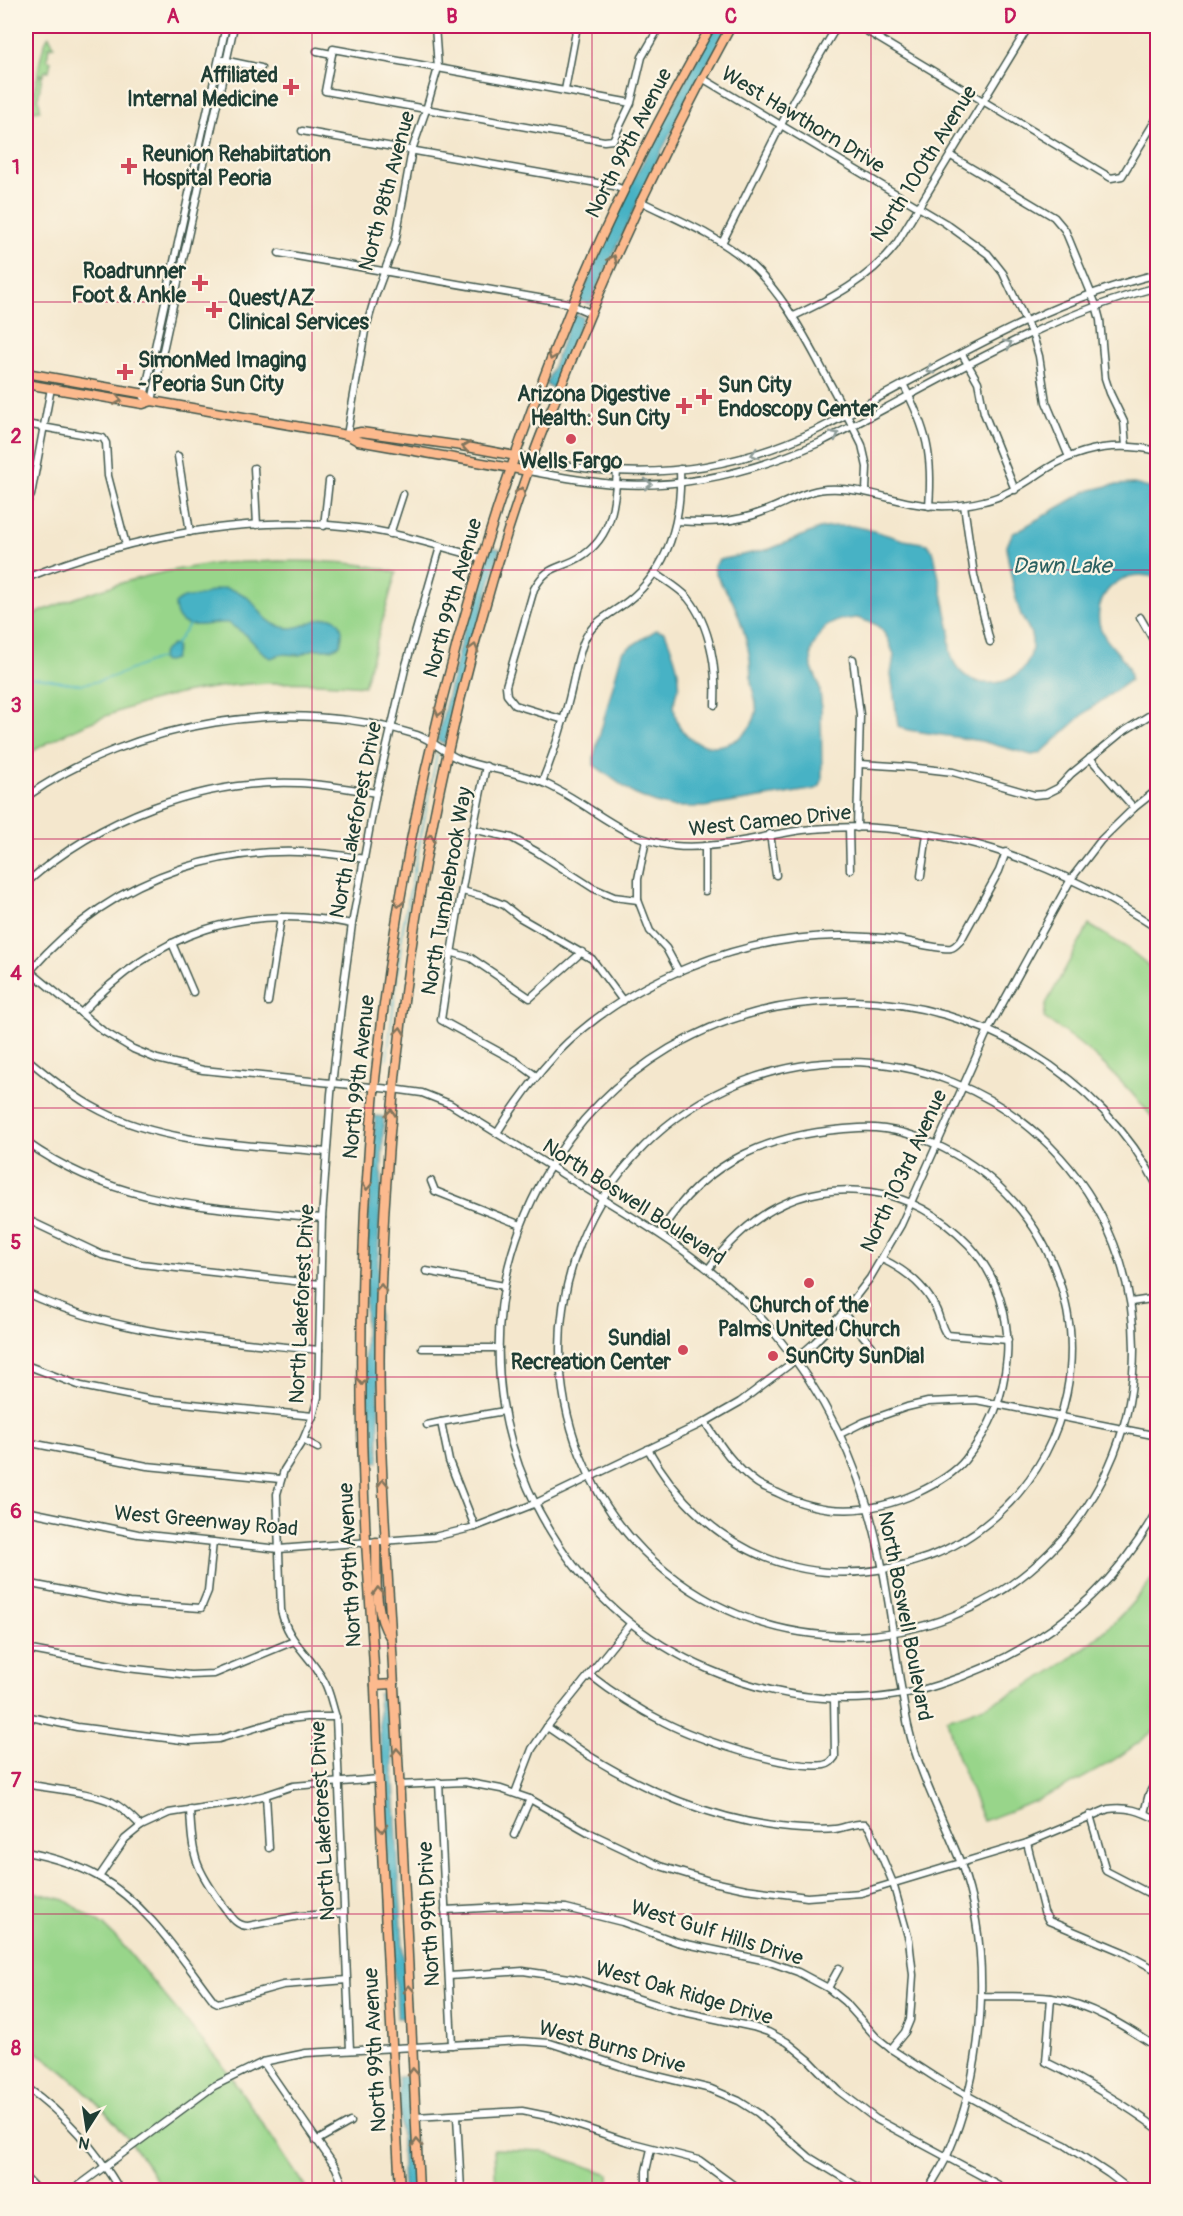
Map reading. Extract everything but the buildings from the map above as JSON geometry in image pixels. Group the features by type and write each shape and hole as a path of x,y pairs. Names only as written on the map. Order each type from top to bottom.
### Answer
{"main road":[{"name":"North 99th Avenue","path":"400,2190 375,1685 376,1542 384,1202 394,1089 411,946 433,821 470,663 498,564 520,470 572,305 624,190 677,85 711,26"},
{"name":"North 99th Avenue","path":"419,2190 391,1637 376,1542 362,1392 362,1292 374,1086 392,947 431,742 481,558 524,457 640,201 702,78 732,26"},
{"path":"26,373 145,394 152,401"},
{"path":"26,384 143,404 152,401 347,435 358,441 520,470"},
{"path":"51,388 54,385 76,387 89,385"},
{"path":"347,435 361,432 524,457"},
{"path":"375,1685 394,1684"}],"street":[{"path":"143,404 166,332 189,230 226,26"},
{"path":"152,401 159,330 181,228 234,26"},
{"name":"North 98th Avenue","path":"347,435 365,331 395,243 412,150 438,68 435,26"},
{"path":"565,90 577,26"},
{"path":"332,51 325,91 604,141 613,140 631,103 642,57 660,26"},
{"path":"722,243 781,125 837,26"},
{"path":"858,26 1107,176 1117,178 1122,176 1158,116"},
{"name":"North 100th Avenue","path":"794,316 852,286 883,261 895,246 951,156 1029,26"},
{"path":"317,51 332,51 438,68 631,103"},
{"path":"219,59 261,68"},
{"name":"West Hawthorn Drive","path":"702,78 971,240 988,254 1003,273 1031,333 1039,356 1046,402 1069,457"},
{"path":"302,131 614,186 624,190"},
{"path":"951,156 1054,217 1065,230 1096,305 1100,320 1106,378 1110,393 1124,422 1126,446"},
{"path":"188,196 196,198"},
{"path":"640,201 722,243 749,264 775,290 794,316 852,426 865,456 866,491"},
{"path":"181,228 189,230"},
{"path":"279,253 572,305 590,313"},
{"path":"524,457 617,471 680,469 724,462 773,449 847,415 1026,321 1092,293 1158,274"},
{"path":"520,470 616,484 680,483 743,471 783,459 852,426 1031,333 1096,305 1158,287"},
{"path":"159,330 166,332"},
{"path":"962,354 978,382 984,413 1015,490"},
{"path":"903,384 923,427 928,446 931,477 929,506"},
{"path":"26,504 31,495 51,388"},
{"path":"26,424 103,438 106,444 108,476 126,545"},
{"path":"677,521 718,522 751,516 799,496 824,489 866,491 929,506 964,506 986,501 1015,490 1069,457 1096,448 1126,446 1158,451"},
{"path":"178,456 190,532"},
{"path":"254,468 257,525"},
{"path":"542,782 564,720 584,639 598,622 642,590 655,573 668,549 677,521 680,469"},
{"path":"564,720 514,705 507,695 506,686 534,589 548,571 579,558 597,544 612,516 617,471"},
{"path":"324,526 329,481"},
{"path":"390,534 403,494"},
{"path":"964,506 974,575 990,642"},
{"path":"26,578 88,555 126,545 190,532 257,525 364,529 481,558"},
{"name":"North Lakeforest Drive","path":"350,2050 336,1717 325,1682 285,1626 281,1610 276,1494 280,1479 303,1440 318,1397 322,1218 326,1152 332,1082 352,924 390,729 440,547"},
{"path":"655,573 682,592 697,612 710,646 715,705"},
{"path":"1140,617 1158,648"},
{"path":"853,659 860,715 857,828"},
{"path":"860,764 953,772 1034,795 1046,794 1058,788 1121,733 1158,710"},
{"name":"West Cameo Drive","path":"26,797 66,772 111,751 148,738 188,728 230,720 297,716 345,721 418,735 461,760 542,782 576,800 615,827 646,840 676,846 705,846 770,834 849,828 927,834 1006,852 1071,879 1122,905 1158,929"},
{"path":"1090,758 1134,808"},
{"name":"North Tumblebrook Way","path":"486,766 450,952 441,1020 514,1060 536,1076"},
{"path":"26,883 46,865 97,832 142,811 209,791 298,783 376,794"},
{"name":"North 103rd Avenue","path":"376,1542 434,1537 475,1527 534,1504 705,1422 740,1402 795,1360 843,1313 882,1259 911,1203 988,1030 1071,879 1101,840 1134,808 1158,789"},
{"path":"849,828 850,870"},
{"path":"472,829 512,838 593,888 614,897 638,900"},
{"path":"770,834 776,875"},
{"path":"921,876 927,834"},
{"path":"646,840 638,879 638,900 650,931 666,948 679,972"},
{"path":"705,846 705,891"},
{"path":"28,969 98,910 126,892 181,867 227,856 279,851 306,851 364,859"},
{"path":"497,1133 514,1104 536,1076 567,1045 623,1001 679,972 758,945 809,938 845,936 891,939 944,948 953,947 962,940 999,871 1006,852"},
{"path":"462,891 504,905 519,917 582,952 592,959 623,1001"},
{"path":"268,1002 280,917"},
{"path":"81,1013 116,978 140,960 171,943 200,931 228,923 280,917 316,918 352,924"},
{"path":"171,943 193,992"},
{"path":"450,952 471,958 530,998 582,952"},
{"name":"North Boswell Boulevard","path":"28,969 117,1040 146,1055 169,1063 203,1070 374,1086 422,1093 450,1104 660,1233 709,1268 752,1308 813,1383 840,1434 869,1509 883,1571 902,1695 914,1750 930,1794 961,1864 975,1919 982,1996 976,2058 967,2094 946,2157 928,2190"},
{"path":"1158,1187 1128,1140 1093,1100 1041,1058 988,1030 919,1008 866,1001 802,1003 752,1013 697,1034 645,1064 624,1079 588,1114 565,1142 550,1166 521,1225 504,1286 498,1348 504,1411 515,1457 534,1504 567,1558 599,1595 630,1624 677,1654 730,1678 790,1694 834,1700 902,1695 983,1669 1025,1648 1075,1613 1108,1580 1141,1537 1158,1508"},
{"path":"26,1058 56,1082 100,1111 128,1123 162,1133 191,1138 326,1152"},
{"path":"844,1063 895,1066 930,1075 962,1087 988,1099 1030,1128 1059,1156 1079,1180 1103,1219 1117,1249 1131,1302 1135,1364 1124,1429 1108,1469 1077,1521 1050,1552 1030,1570 973,1606 926,1626 893,1633 850,1637 811,1635 771,1627 728,1610 688,1588 666,1572 643,1550 618,1520 590,1477 578,1448 561,1374 561,1330 571,1269 592,1217 602,1198 636,1155 658,1133 691,1108 720,1092 762,1075 800,1066 844,1063"},
{"path":"648,1449 668,1482 686,1503 727,1538 756,1554 814,1571 840,1573 883,1571 939,1553 958,1543 992,1520 1027,1483 1052,1441 1061,1416 1071,1363 1068,1311 1055,1266 1034,1227 992,1179 971,1164 936,1145 905,1134 868,1128 827,1130 777,1140 744,1155 717,1171 691,1193 660,1233"},
{"path":"26,1142 46,1157 74,1172 133,1194 196,1206 322,1218"},
{"path":"431,1181 435,1191 521,1225"},
{"path":"705,1422 724,1452 759,1484 789,1499 825,1509 847,1511 869,1509 912,1496 930,1487 950,1474 964,1461 989,1424 999,1404 1005,1380 1008,1340 1002,1301 977,1253 946,1223 911,1203 884,1194 837,1190 807,1195 761,1215 737,1234 709,1268"},
{"path":"26,1219 102,1255 131,1262 173,1269 320,1284"},
{"path":"882,1259 904,1270 919,1283 933,1303 947,1335 1008,1340"},
{"path":"426,1271 504,1286"},
{"path":"26,1293 52,1306 132,1328 178,1336 319,1350"},
{"path":"1131,1302 1158,1298"},
{"path":"843,1313 872,1346"},
{"path":"422,1348 498,1348"},
{"path":"26,1365 81,1386 152,1400 313,1416"},
{"path":"840,1434 864,1422 928,1402 976,1400 1158,1436"},
{"path":"427,1425 504,1411"},
{"path":"441,1422 449,1461 475,1527"},
{"path":"303,1440 318,1448"},
{"path":"26,1442 147,1466 280,1479"},
{"name":"West Greenway Road","path":"26,1511 138,1534 279,1549 376,1542"},
{"path":"26,1583 129,1602 201,1608 208,1591 213,1542"},
{"path":"515,1793 528,1757 547,1727 630,1624"},
{"path":"26,1649 127,1668 190,1675 214,1674 294,1641"},
{"path":"590,1675 644,1711 690,1734 735,1749 802,1763 825,1765 833,1760 836,1751 834,1700"},
{"path":"26,1716 76,1727 190,1741 219,1739 281,1720 336,1717"},
{"path":"547,1727 586,1754 622,1774 664,1794 716,1813 777,1827 815,1830 837,1829 859,1823 866,1824 893,1883 909,1940 913,1976 910,2020 905,2032 891,2049"},
{"path":"1144,1813 1149,1794 1158,1777"},
{"path":"99,1878 119,1847 141,1826 169,1813 239,1802 293,1786 379,1779"},
{"path":"398,1785 439,1782 486,1785 530,1799 588,1832 660,1866 713,1882 807,1897 861,1893 1027,1844 1090,1815 1119,1807 1144,1813 1158,1820"},
{"name":"North 99th Drive","path":"439,1782 452,2045"},
{"path":"26,1784 97,1797 112,1802 124,1809 141,1826"},
{"path":"266,1795 269,1848"},
{"path":"514,1835 530,1799"},
{"path":"190,1809 192,1847 197,1866 234,1921 242,1926 248,1926 299,1916 344,1913"},
{"path":"1090,1815 1106,1871 1158,1898"},
{"path":"1027,1844 1044,1912 1049,1921 1123,1952 1158,1971"},
{"path":"26,1852 67,1863 99,1878 134,1903 218,2003 283,1985 347,1980"},
{"name":"West Gulf Hills Drive","path":"446,1910 521,1906 566,1908 622,1922 677,1942 767,1961 798,1972 828,1988 845,2002 876,2037 891,2049 939,2080 1010,2119 1065,2145 1130,2190"},
{"path":"828,1988 838,1968"},
{"name":"West Oak Ridge Drive","path":"449,1976 523,1971 576,1979 674,2010 761,2030 787,2042 839,2091 876,2119 1008,2190"},
{"path":"982,1996 1051,1998 1080,2005 1112,2020 1158,2048"},
{"path":"1051,1998 1046,2062 1079,2078 1158,2129"},
{"name":"West Burns Drive","path":"73,2190 214,2086 263,2062 306,2053 522,2041 549,2043 632,2070 711,2089 739,2101 758,2113 809,2157 863,2190"},
{"path":"263,2062 336,2168 345,2190"},
{"path":"26,2087 62,2116 105,2167 120,2190"},
{"path":"415,2117 522,2111 552,2117 651,2149 675,2152 699,2160 739,2190"},
{"path":"457,2116 461,2190"},
{"path":"316,2141 350,2122"},
{"path":"646,2190 646,2171 651,2149"},
{"path":"26,2178 37,2190"}],"green space":[{"path":"49,36 54,46 49,47 47,59 51,61 49,71 45,71 43,75 38,74 43,48"},
{"path":"38,75 42,76 38,99 40,110 33,111 30,106"},
{"path":"278,561 353,564 396,573 364,686 274,683 189,692 148,702 107,716 66,733 26,755 26,618 73,599 146,576 222,563"},
{"path":"1089,925 1126,947 1157,972 1157,1123 1105,1066 1044,1018 1046,1004"},
{"path":"1157,1572 1157,1728 1097,1771 1053,1793 983,1821 955,1750 947,1719 1008,1695 1064,1663 1115,1621"},
{"path":"26,1890 65,1900 104,1926 121,1943 228,2072 307,2190 163,2190 120,2128 86,2091 26,2045"},
{"path":"494,2149 542,2151 609,2174 610,2190 496,2190"}],"water":[{"path":"714,26 728,26 661,152 590,304 579,301 624,198"},
{"path":"573,313 583,317 555,389 546,385"},
{"name":"Dawn Lake","path":"1134,484 1157,490 1157,578 1146,575 1124,578 1107,591 1099,611 1102,631 1126,664 1130,680 1086,712 1041,753 1032,755 981,741 908,730 898,726 891,674 894,655 888,639 875,624 857,618 839,620 825,627 811,653 812,668 819,684 821,701 822,780 816,789 704,807 672,807 634,794 594,765 594,756 622,652 656,630 665,632 675,658 679,686 674,702 675,713 679,725 687,736 697,743 709,746 721,745 733,742 751,725 756,706 751,684 749,652 736,609 715,571 714,566 719,560 770,549 819,529 835,526 852,526 928,544 934,554 950,631 951,654 959,670 973,680 989,683 1005,681 1019,673 1029,659 1032,641 1031,633 1020,612 1012,582 1007,546 1012,534 1087,491 1112,485"},
{"path":"489,546 500,549 445,744 437,740 462,636"},
{"path":"225,588 245,595 265,617 279,626 295,628 320,619 334,618 342,630 340,645 332,649 314,649 300,655 281,654 271,658 265,655 246,635 228,623 188,625 177,615 175,604 182,599"},
{"path":"172,645 177,647 174,659 164,662 161,659 163,652"},
{"path":"375,1116 384,1117 378,1262 379,1462 368,1463 364,1375 367,1233"},
{"path":"389,1692 407,2018 397,2018 396,1986 391,1960 378,1694"},
{"path":"408,2076 415,2190 403,2190 398,2077"}],"waterway":[{"path":"175,645 189,625"},
{"path":"26,679 41,678 74,684 91,683 160,658"},
{"path":"387,1059 403,927 437,754"}],"place":[{"name":"Affiliated Internal Medicine","path":"291,87"},
{"name":"Reunion Rehabiitation Hospital Peoria","path":"129,166"},
{"name":"Roadrunner Foot & Ankle","path":"200,283"},
{"name":"Quest/AZ Clinical Services","path":"214,310"},
{"name":"SimonMed Imaging - Peoria Sun City","path":"125,372"},
{"name":"Sun City Endoscopy Center","path":"704,397"},
{"name":"Arizona Digestive Health: Sun City","path":"684,406"},
{"name":"Wells Fargo","path":"571,439"},
{"name":"Church of the Palms United Church","path":"809,1283"},
{"name":"Sundial Recreation Center","path":"683,1350"},
{"name":"SunCity SunDial","path":"773,1356"}]}
